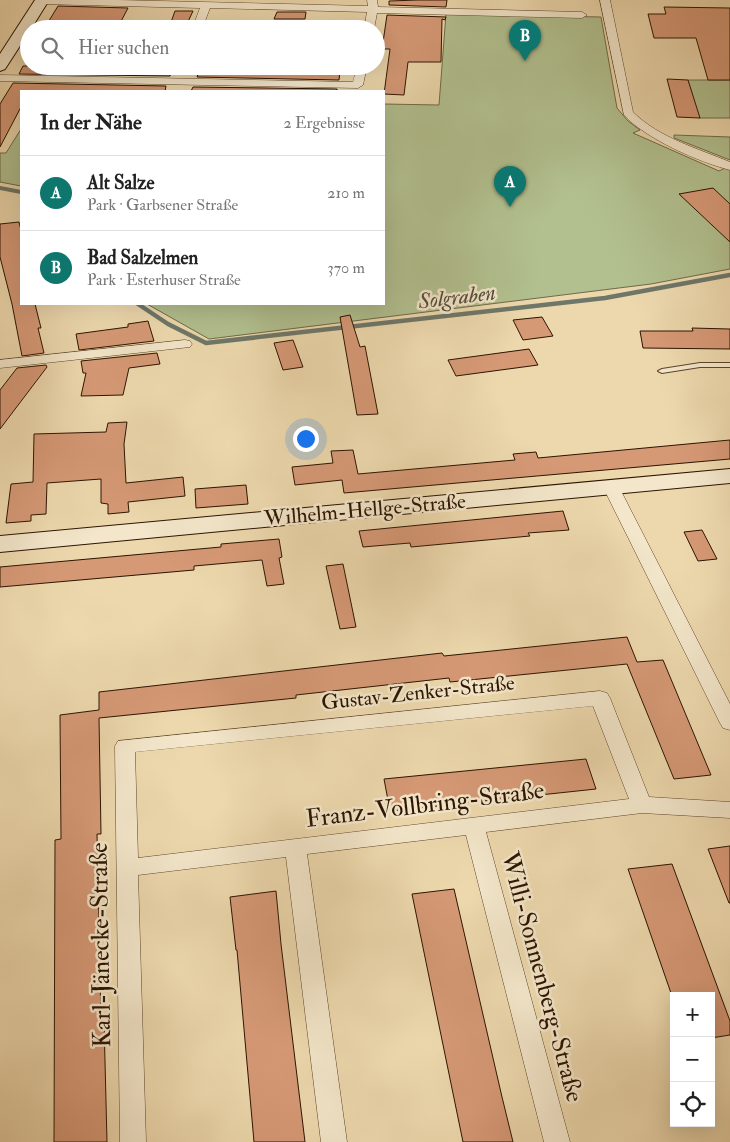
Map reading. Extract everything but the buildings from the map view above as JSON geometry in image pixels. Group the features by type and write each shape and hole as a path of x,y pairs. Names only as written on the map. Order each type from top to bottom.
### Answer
{"main road":[{"path":"28,20 42,1"},
{"path":"0,66 5,52 20,31"},
{"name":"Wilhelm-Hellge-Straße","path":"0,544 730,476"}],"street":[{"path":"605,0 628,113 636,123 654,134 730,166"},
{"path":"42,1 206,5 373,5 582,15"},
{"path":"200,20 206,5"},
{"path":"370,20 373,5"},
{"path":"176,82 179,75"},
{"path":"0,78 358,85 360,75"},
{"path":"0,364 185,344"},
{"path":"611,487 730,723"},
{"name":"Gustav-Zenker-Straße","path":"125,746 600,698 642,805"},
{"name":"Karl-Jänecke-Straße","path":"125,746 133,1142"},
{"name":"Franz-Vollbring-Straße","path":"127,868 642,805 730,810"},
{"name":"Willi-Sonnenberg-Straße","path":"474,826 557,1142"},
{"path":"296,848 334,1142"}],"lane":[{"path":"662,371 700,364 730,365"}],"green space":[{"path":"446,14 601,17 617,108 628,121 640,130 633,133 719,171 725,168 730,170 730,269 651,284 209,339 149,305 385,305 385,104 439,105"},
{"path":"688,80 730,80 730,118 699,118"},
{"path":"20,131 20,186 0,182 0,153 6,153"},
{"path":"674,135 730,137 730,160 674,138"}],"waterway":[{"name":"Solgraben","path":"0,188 20,192"},
{"name":"Solgraben","path":"140,305 168,324 206,343 605,298 730,275"}],"place":[{"name":"Bad Salzelmen","path":"525,61"},
{"name":"Alt Salze","path":"510,207"}]}
